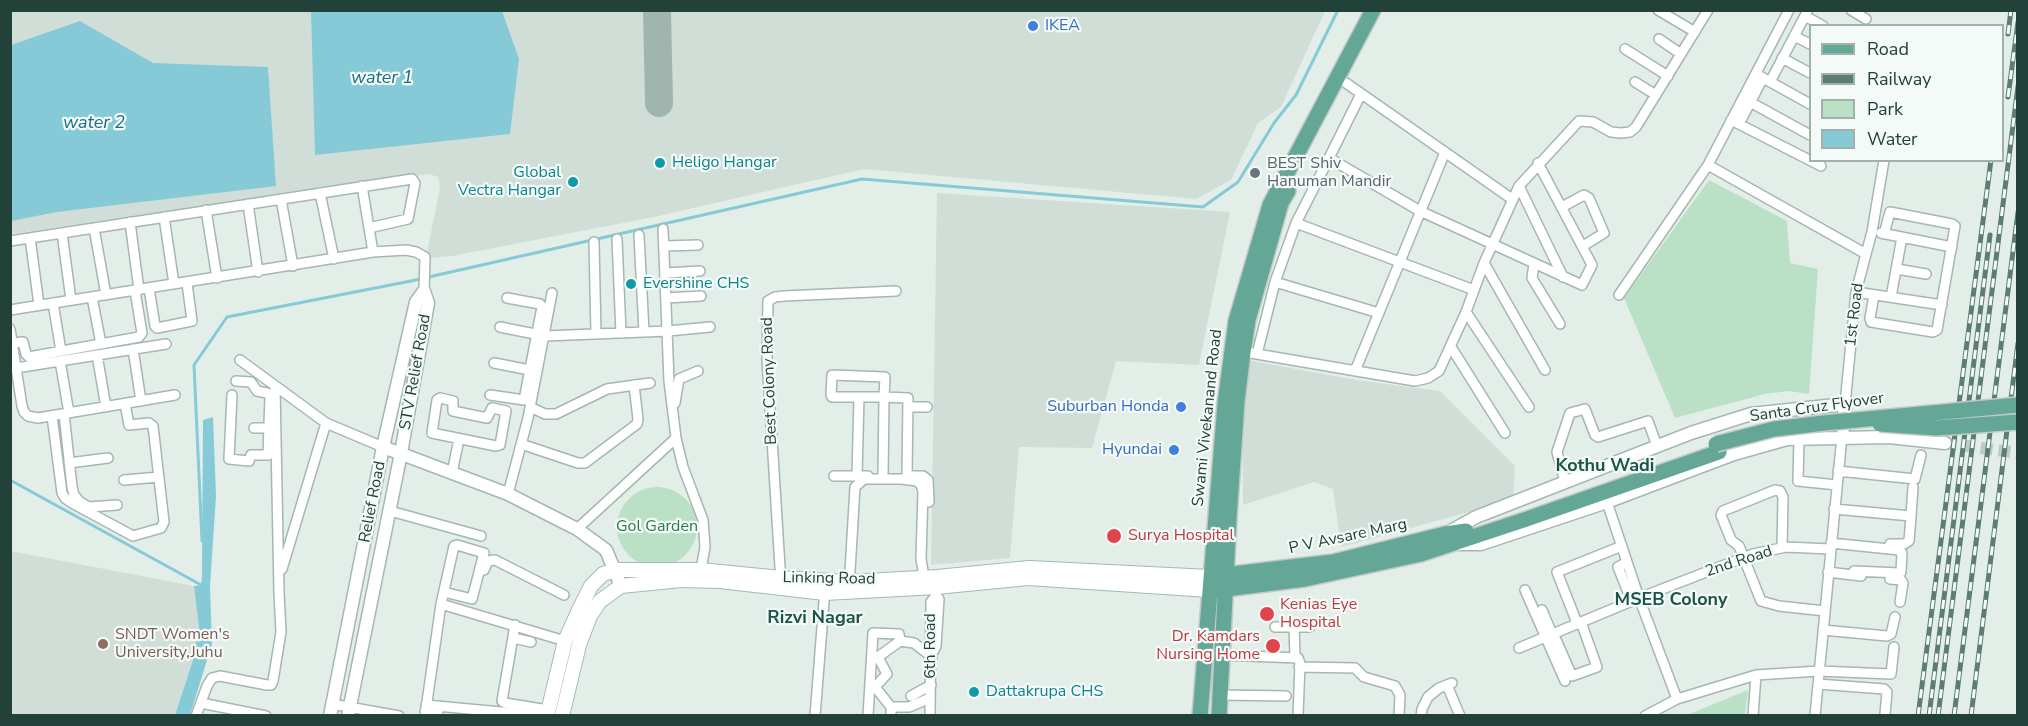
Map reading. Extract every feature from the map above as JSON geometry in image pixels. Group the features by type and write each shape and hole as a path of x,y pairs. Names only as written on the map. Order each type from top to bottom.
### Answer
{"main road":[{"name":"Swami Vivekanand Road","path":"1200,716 1210,583 1222,518 1226,472 1248,320 1270,205 1372,10"},
{"name":"Swami Vivekanand Road","path":"1264,243 1281,203 1384,10"},
{"name":"Santa Cruz Flyover","path":"1451,537 1774,429 1865,418 2018,405"},
{"path":"1718,448 1786,434 1879,424 1936,428 2018,422"},
{"name":"Swami Vivekanand Road","path":"1219,716 1226,583 1222,518"},
{"name":"P V Avsare Marg","path":"1210,583 1226,583 1333,562 1358,562 1451,537"},
{"name":"Linking Road","path":"616,570 700,575 825,587 931,585 1029,573 1210,583"},
{"path":"546,714 565,641 591,586 603,574 616,570"},
{"name":"Linking Road","path":"621,586 700,575"},
{"path":"562,716 579,645 590,616 600,601 621,586"}],"street":[{"path":"1658,10 1695,32"},
{"path":"1735,122 1750,102 1763,78 1789,10"},
{"path":"1851,10 1866,19"},
{"path":"1361,94 1296,223 1275,282 1244,352 1415,381 1428,378 1439,371 1519,186 1579,121 1593,122 1611,132 1630,132 1636,127 1708,11"},
{"path":"1619,295 1708,165 1763,78 1782,58 1806,13 1820,24"},
{"path":"1794,36 1809,44"},
{"path":"1659,39 1681,54"},
{"path":"1625,49 1668,76"},
{"path":"1782,58 1809,72"},
{"path":"1763,78 1809,103"},
{"path":"1635,82 1656,95"},
{"path":"1346,83 1512,199"},
{"path":"1750,102 1809,134"},
{"path":"1735,122 1809,160"},
{"path":"1355,371 1445,152"},
{"path":"1329,158 1420,211 1582,285 1592,265 1538,163"},
{"path":"1813,162 1821,166"},
{"name":"1st Road","path":"1815,716 1856,292 1872,232 1884,162"},
{"path":"1708,165 1866,254"},
{"path":"10,241 409,179 415,183 408,219 369,228"},
{"path":"362,186 373,252"},
{"path":"1519,186 1563,277"},
{"path":"320,193 334,259"},
{"path":"1562,207 1584,195 1588,196 1604,233 1583,246"},
{"path":"281,199 293,266"},
{"path":"248,204 258,272"},
{"path":"206,210 217,278"},
{"path":"1874,295 1871,321 1933,332 1938,328 1956,229 1954,225 1892,212 1889,213 1884,234"},
{"path":"164,217 174,284"},
{"path":"16,368 101,344 141,336 141,290 130,222"},
{"path":"1296,223 1474,290"},
{"path":"94,228 106,295"},
{"path":"663,229 669,381 676,438 683,467 703,520 705,548 700,575"},
{"path":"1872,232 1952,247"},
{"path":"62,233 71,300"},
{"path":"639,235 644,332"},
{"path":"1892,297 1902,237"},
{"path":"30,238 39,305"},
{"path":"617,239 621,333"},
{"path":"594,242 596,334"},
{"path":"664,246 698,244"},
{"path":"10,310 373,252 406,250 425,257 424,289"},
{"path":"1484,263 1545,370"},
{"path":"1534,264 1532,278 1560,324"},
{"path":"1896,269 1926,274"},
{"path":"665,273 700,271"},
{"path":"1275,282 1379,313"},
{"path":"141,290 157,328 192,321 187,283"},
{"name":"Relief Road","path":"331,710 383,447 416,302 424,289"},
{"name":"STV Relief Road","path":"401,453 428,303 424,289"},
{"name":"Best Colony Road","path":"781,584 767,359 768,302 775,297 784,296 896,291"},
{"path":"1856,292 1942,305"},
{"path":"508,494 530,408 534,371 552,294"},
{"path":"666,298 701,296"},
{"path":"92,297 101,344"},
{"path":"507,298 542,305 541,335"},
{"path":"53,303 67,413 69,463 74,495 88,507 139,535"},
{"path":"1466,312 1529,407"},
{"path":"500,327 541,335 668,331 710,327"},
{"path":"10,329 24,412 28,416 38,418 175,396"},
{"path":"12,343 23,342 29,357 97,355 166,344"},
{"path":"1450,347 1505,433"},
{"path":"133,349 141,401"},
{"path":"405,350 419,352"},
{"path":"97,355 106,407"},
{"path":"240,360 326,423 508,494 577,529 606,550 621,586"},
{"path":"494,363 534,371"},
{"path":"490,396 524,401 534,371"},
{"path":"674,412 679,379 683,375 698,371"},
{"path":"883,476 884,397 885,376 831,376 831,397 859,397 884,397 907,397 907,476"},
{"path":"196,716 212,678 220,676 267,685 273,683 281,642 273,428 269,394 257,391 251,382 236,381"},
{"path":"530,408 545,414 556,414 598,393 650,383"},
{"path":"232,396 229,459 249,461 251,455 268,454 273,428 275,387"},
{"path":"522,442 578,463 585,463 637,424 632,387"},
{"path":"857,476 859,397"},
{"path":"438,399 453,402 453,411 487,418 492,408 506,411 499,446 459,439 432,432 438,399"},
{"path":"52,416 62,492 65,498 133,536 163,526 153,426 149,423 129,425 125,404"},
{"path":"1451,537 1476,517 1691,433 1752,414 1845,404"},
{"path":"908,407 927,407"},
{"path":"1565,482 1557,452 1570,413 1585,410 1595,435 1598,437 1648,421 1657,446"},
{"path":"279,577 326,423"},
{"path":"254,428 273,428"},
{"name":"P V Avsare Marg","path":"1451,537 1481,544 1607,502 1734,454 1787,439 1842,436 1889,437 1945,443"},
{"path":"577,529 676,438"},
{"path":"1799,438 1798,481 1837,484"},
{"path":"452,472 459,439"},
{"path":"522,442 549,449"},
{"name":"Relief Road","path":"349,711 401,453"},
{"path":"1838,471 1915,479 1921,455"},
{"path":"69,463 108,458"},
{"path":"834,476 923,476 929,483 927,559 931,585"},
{"path":"124,480 159,477"},
{"path":"849,587 855,487 864,479 902,479 917,481 921,485 923,491 921,559 931,585"},
{"path":"1855,541 1900,545 1907,543 1913,487"},
{"path":"1782,548 1782,494 1780,491 1774,490 1722,513 1731,540 1738,546 1761,601 1779,606 1825,611"},
{"path":"1607,502 1639,598 1677,699"},
{"path":"88,507 117,505"},
{"path":"1834,509 1911,516"},
{"path":"390,511 481,536"},
{"path":"441,525 445,515"},
{"path":"444,592 472,599 484,554 457,545 454,548 441,604 426,710 546,714"},
{"path":"1576,625 1557,572 1622,546"},
{"name":"2nd Road","path":"1519,648 1639,598 1768,550 1830,546 1899,550 1902,553 1901,572 1899,573 1854,571"},
{"path":"465,610 486,564 491,560 564,594"},
{"path":"1628,562 1618,567 1628,592"},
{"path":"1828,572 1901,580 1903,583 1900,602"},
{"path":"1525,590 1572,676 1597,667 1551,573"},
{"name":"6th Road","path":"930,716 931,585"},
{"path":"815,716 825,587"},
{"path":"465,598 465,610"},
{"path":"441,604 565,641"},
{"path":"501,621 504,610"},
{"path":"1542,610 1565,681"},
{"path":"1823,630 1887,636 1891,634 1895,617"},
{"path":"515,626 502,701 546,714"},
{"path":"1275,627 1310,627"},
{"path":"1294,627 1295,657 1299,660 1298,716"},
{"path":"513,638 529,641 529,630"},
{"path":"868,716 875,656 873,633 899,634 900,641"},
{"path":"875,656 900,641 914,643 932,659"},
{"path":"1645,716 1677,699 1756,675 1819,671 1891,674 1894,647"},
{"path":"919,653 932,659"},
{"path":"1222,655 1295,657"},
{"path":"873,687 887,674 875,656"},
{"path":"1299,667 1355,668 1364,677 1395,686 1400,694 1400,716"},
{"path":"1753,716 1756,675"},
{"path":"1421,716 1428,697 1450,684 1460,716"},
{"path":"1818,684 1884,689 1887,692 1885,714"},
{"path":"911,696 931,685"},
{"path":"873,687 891,711 909,707 930,698"},
{"path":"1220,692 1286,693"},
{"path":"201,703 266,716"},
{"path":"331,710 399,716"}],"shaded area":[{"path":"10,11 1325,11 1281,107 1258,123 1231,180 1196,199 864,169 654,217 452,256 426,258 440,187 438,177 429,174 11,234"},
{"path":"937,193 1230,212 1199,365 1116,361 1092,448 1019,447 1010,558 931,565"},
{"path":"1242,359 1356,380 1440,391 1515,466 1513,500 1341,547 1333,489 1314,482 1243,505"},
{"name":"SNDT Women's University,Juhu","path":"10,551 194,586 199,628 193,660 175,715 11,715"}],"green space":[{"path":"1709,180 1787,221 1790,263 1818,269 1809,394 1789,391 1765,394 1675,418 1624,298"},
{"name":"Gol Garden","path":"657,487 672,490 685,499 694,512 697,527 694,542 685,555 672,564 657,567 642,564 629,555 620,542 617,527 620,512 629,499 642,490"},
{"path":"1748,690 1745,715 1687,715"}],"water":[{"name":"water 1","path":"311,11 502,11 519,59 510,134 315,155"},
{"name":"water 2","path":"80,21 153,63 268,67 276,186 57,212 11,221 11,45"},
{"path":"213,417 216,496 210,586 212,644 190,715 175,715 193,660 199,628 194,586 201,585 202,576 203,420"}],"waterway":[{"path":"202,541 194,365 227,317 411,281 862,179 1203,207 1238,182 1274,123 1296,95 1338,10"},
{"path":"10,480 203,586"}],"taxiway":[{"path":"657,10 659,103"}],"tunnel":[{"path":"1945,443 2018,453"}],"railway":[{"path":"2008,34 2011,10"},
{"path":"2008,97 2018,22"},
{"path":"1938,716 2018,86"},
{"path":"1918,716 1991,162"},
{"path":"1954,716 2018,212"},
{"path":"1929,716 1990,235"},
{"path":"1971,716 2018,343"}],"place":[{"name":"IKEA","path":"1033,26"},
{"name":"Heligo Hangar","path":"660,163"},
{"name":"BEST Shiv Hanuman Mandir","path":"1255,173"},
{"name":"Global Vectra Hangar","path":"573,182"},
{"name":"Evershine CHS","path":"631,284"},
{"name":"Suburban Honda","path":"1181,407"},
{"name":"Hyundai","path":"1174,450"},
{"name":"Surya Hospital","path":"1114,536"},
{"name":"Kenias Eye Hospital","path":"1267,614"},
{"name":"SNDT Women's University,Juhu","path":"103,644"},
{"name":"Dr. Kamdars Nursing Home","path":"1273,646"},
{"name":"Dattakrupa CHS","path":"974,692"}],"district":[{"name":"Kothu Wadi","path":"1605,467"},
{"name":"MSEB Colony","path":"1671,601"},
{"name":"Rizvi Nagar","path":"815,619"}]}
